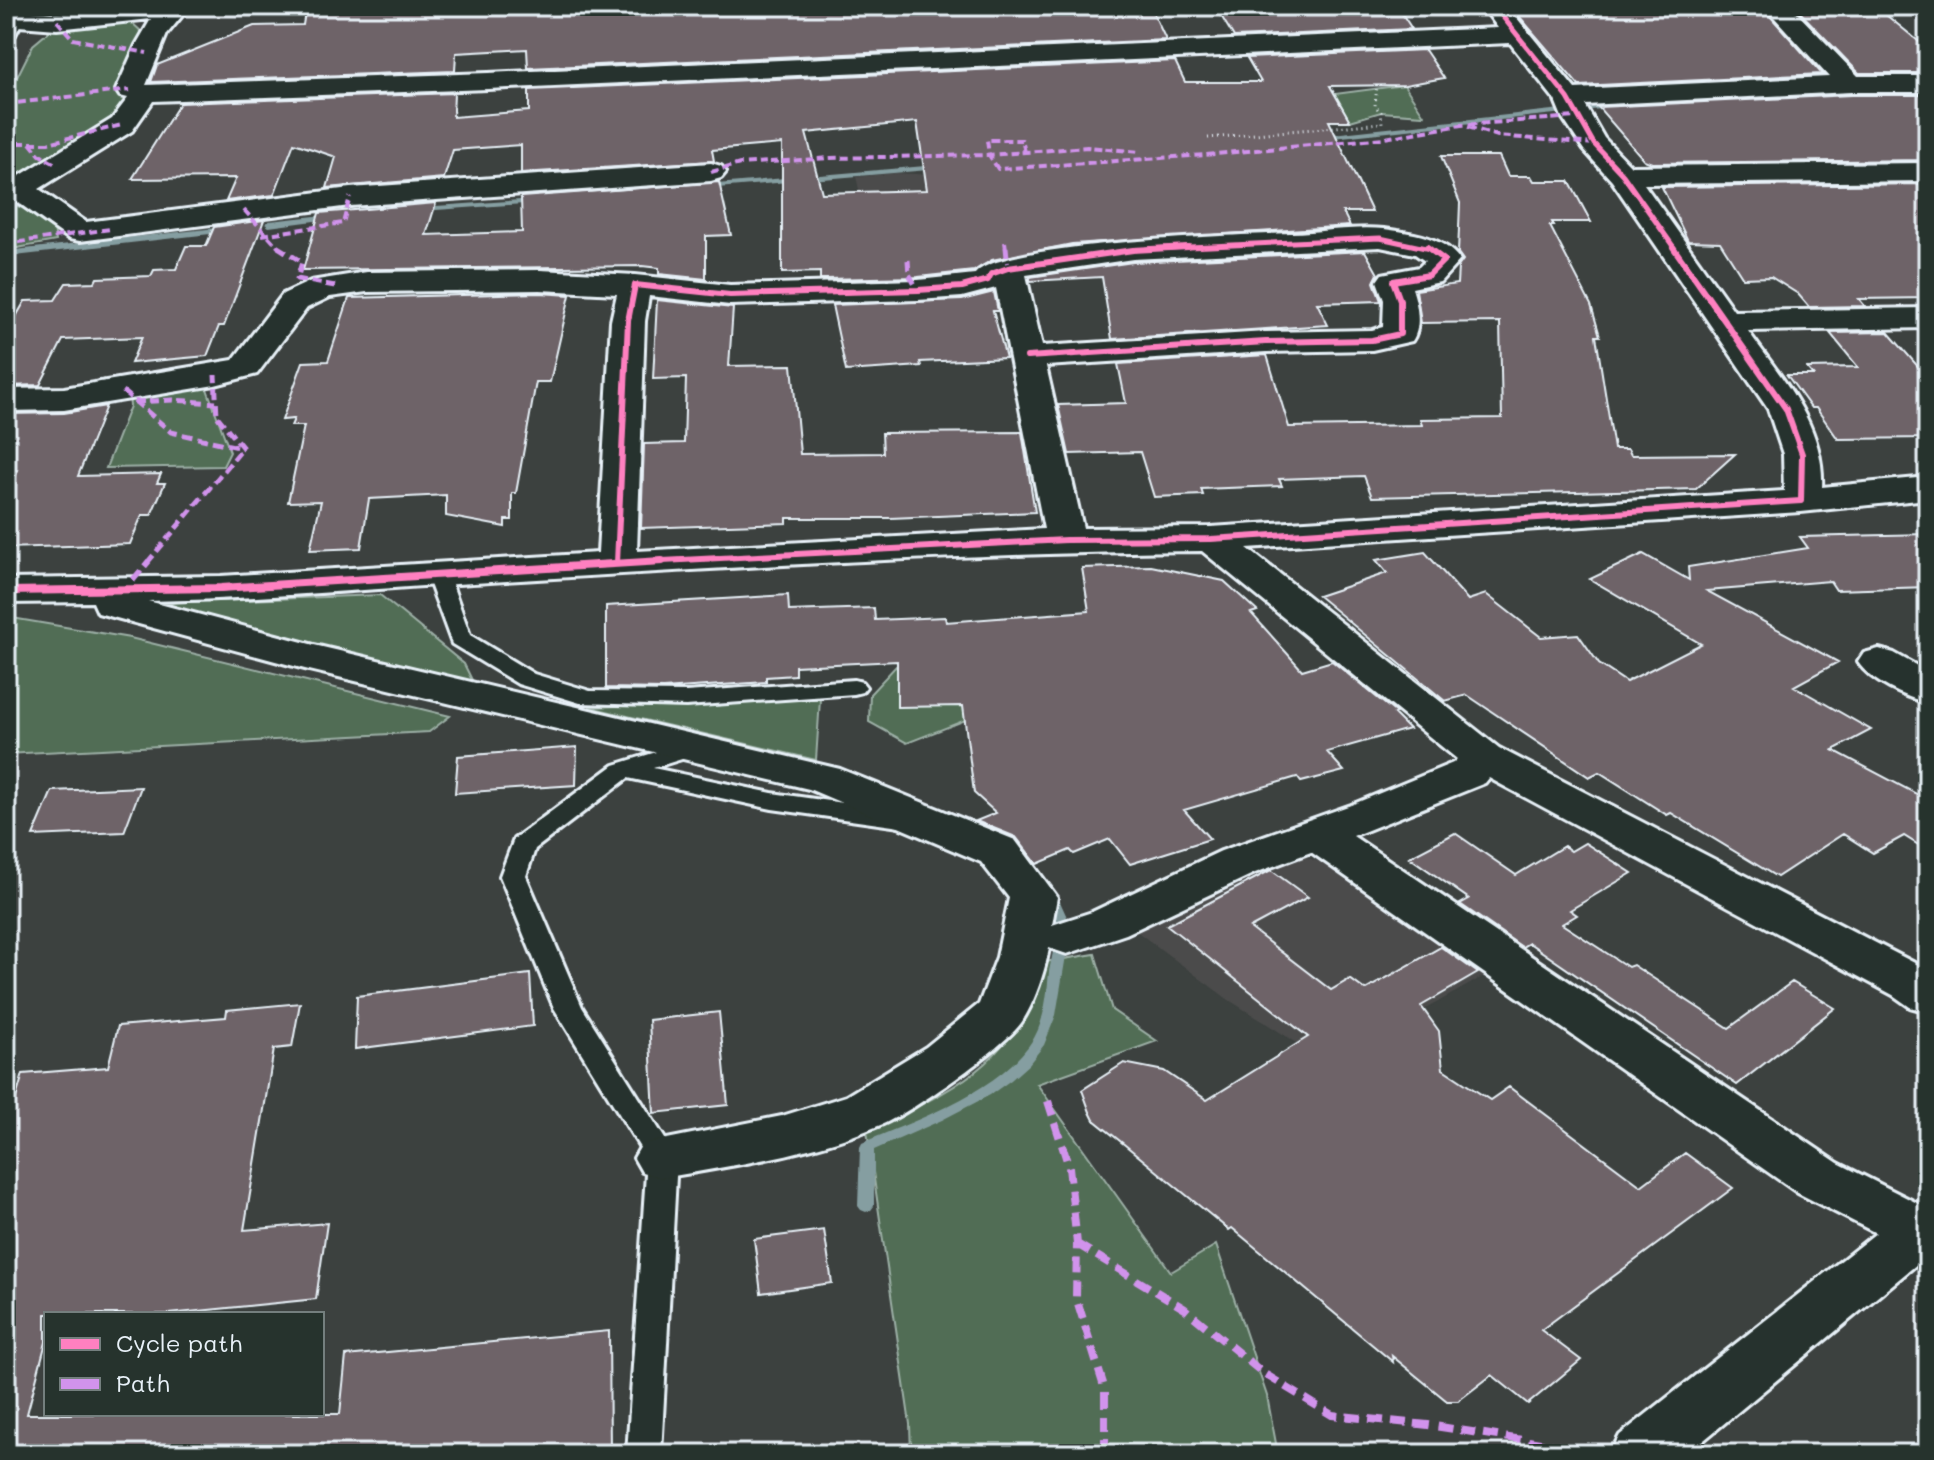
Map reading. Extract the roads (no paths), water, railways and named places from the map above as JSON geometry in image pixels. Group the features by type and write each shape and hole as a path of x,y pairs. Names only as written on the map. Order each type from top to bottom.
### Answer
{"street":[{"path":"1776,6 1851,84"},
{"path":"10,18 57,21 176,8"},
{"path":"176,8 148,42 147,53 130,90 145,93 534,80 1193,47 1506,20 1568,98 1594,144 1623,175 1786,409 1798,437 1806,472 1801,501"},
{"path":"1568,98 1851,84 1928,84"},
{"path":"145,93 122,125 12,189 80,232 350,197 711,172"},
{"path":"1623,175 1928,172"},
{"path":"6,400 93,395 215,375 245,367 295,301 322,288 383,281 540,280 635,285 730,295 854,293 962,287 988,280 991,274 1008,268 1133,250 1380,238 1425,246 1444,260 1429,275 1393,281 1400,300 1400,334 1372,340 1266,342 1027,357"},
{"path":"1008,268 1066,540"},
{"path":"617,564 628,321 635,285"},
{"path":"1725,321 1928,318"},
{"path":"6,591 221,588 437,573 1066,540 1211,539 1801,501 1928,488"},
{"path":"1211,539 1483,757 1911,983 1928,995"},
{"path":"62,591 305,656 824,779 998,851 1033,897 1022,957 1001,1013 945,1060 865,1110 783,1136 662,1158"},
{"path":"1879,662 1928,690"},
{"path":"1067,938 1109,923 1238,862 1469,773 1483,757"},
{"path":"1316,833 1818,1178 1924,1226 1642,1454"}],"lane":[{"path":"437,573 460,639 526,679 588,698 686,699 854,687"},
{"path":"644,1454 662,1158 568,1008 513,876 523,845 623,770 689,749"},
{"path":"623,770 772,801 930,823"}],"waterway":[{"path":"1816,93 1928,93"},
{"path":"1323,137 1654,101"},
{"path":"705,187 937,167"},
{"path":"422,209 535,201"},
{"path":"269,224 334,216"},
{"path":"6,254 225,230"},
{"path":"866,1206 867,1147 984,1091 1006,1077 1039,1041 1049,1015 1064,926 1050,895"}]}
